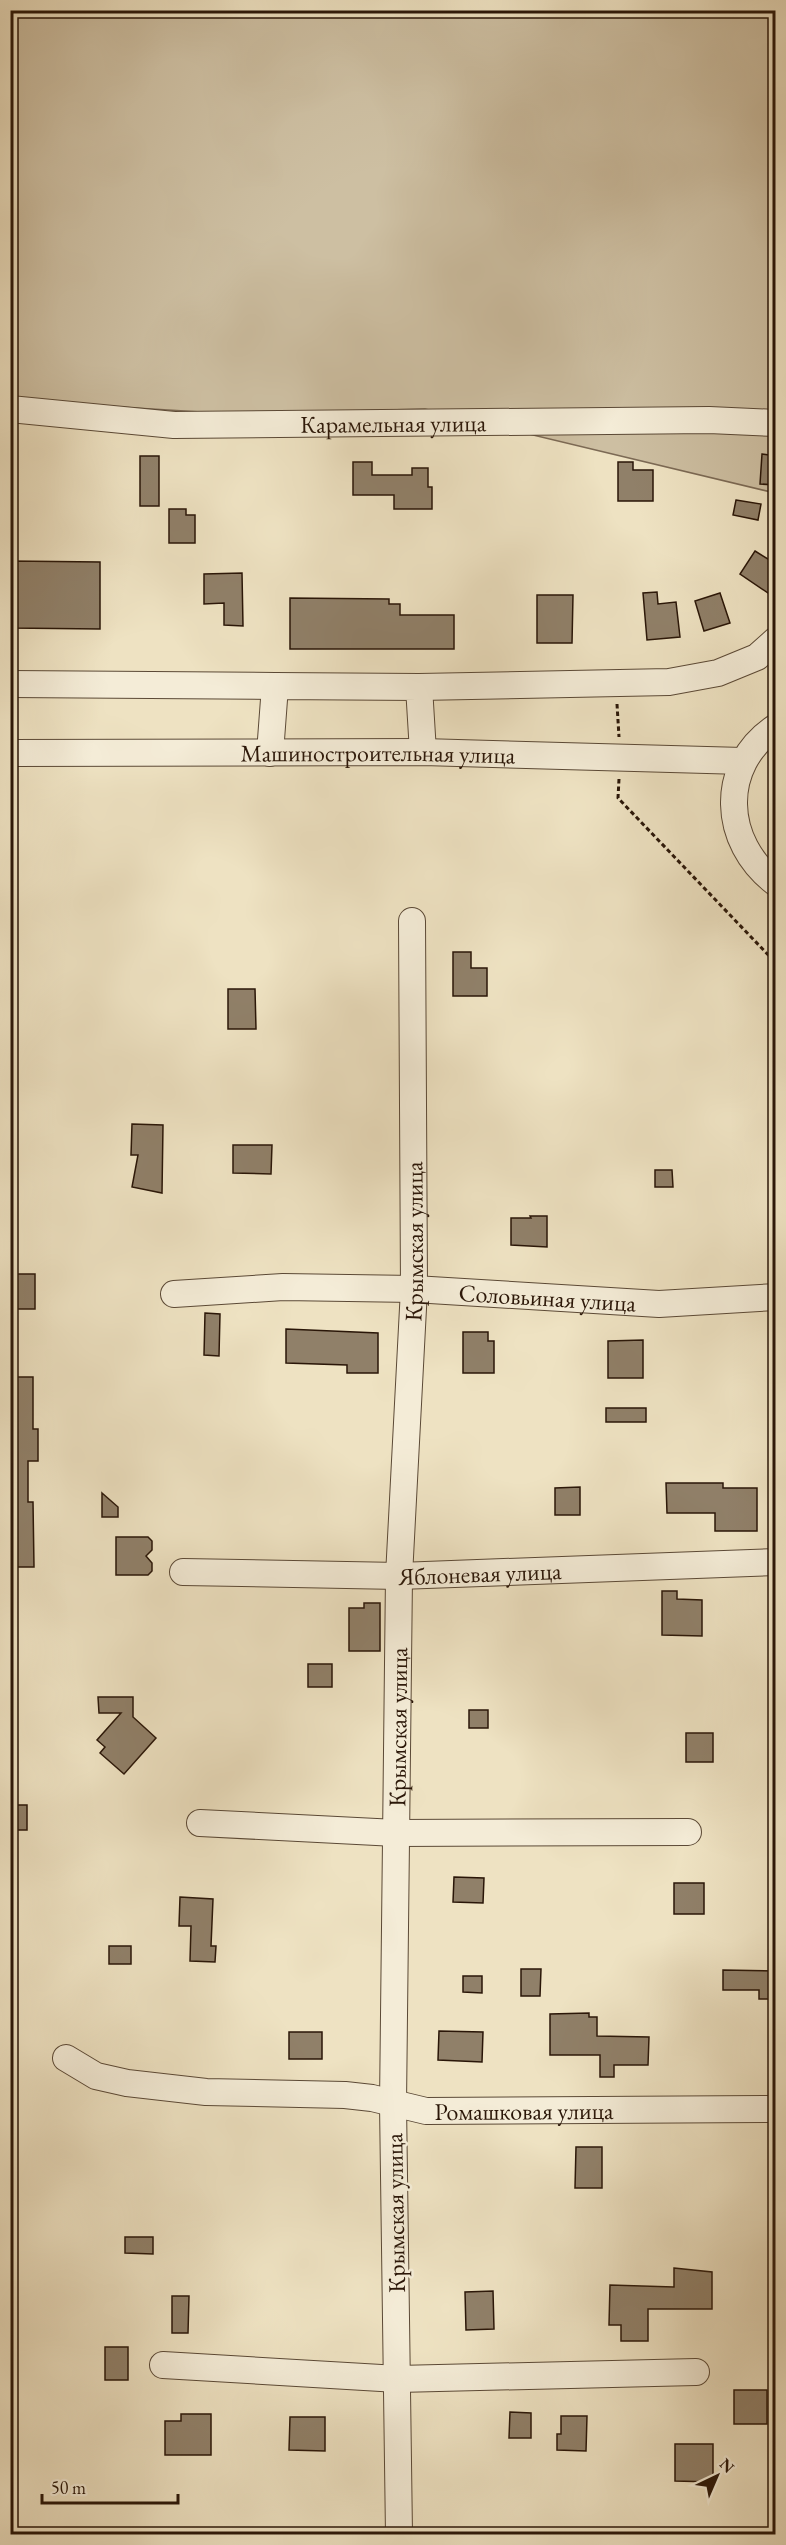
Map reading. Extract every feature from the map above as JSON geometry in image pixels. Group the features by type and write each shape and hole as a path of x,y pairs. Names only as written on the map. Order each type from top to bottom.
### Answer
{"street":[{"name":"Карамельная улица","path":"10,409 174,425 709,420 776,423"},
{"path":"10,684 419,687 669,682 718,673 757,657 776,640"},
{"path":"270,753 274,686"},
{"path":"419,687 423,752"},
{"path":"776,727 763,735 743,761 734,789 734,819 743,847 760,871 776,883"},
{"name":"Машиностроительная улица","path":"10,753 423,752 743,761"},
{"name":"Крымская улица","path":"399,2535 393,2104 399,1576 414,1289 412,921"},
{"name":"Соловьиная улица","path":"174,1294 283,1287 414,1289 658,1304 776,1297"},
{"name":"Яблоневая улица","path":"183,1572 399,1576 776,1562"},
{"path":"200,1823 396,1833 688,1832"},
{"name":"Ромашковая улица","path":"66,2058 96,2076 127,2083 206,2092 345,2095 426,2111 776,2109"},
{"path":"163,2365 398,2379 696,2372"}],"shaded area":[{"path":"11,11 775,11 775,493 425,409 234,414 86,405 11,397"}],"building":[{"path":"762,454 776,456 776,485 760,484"},
{"path":"140,456 159,456 159,506 140,506"},
{"path":"353,462 372,462 372,475 412,475 412,468 428,468 428,487 432,487 432,509 394,509 394,495 353,495"},
{"path":"618,462 633,462 633,470 653,470 653,501 618,501"},
{"path":"736,500 761,504 758,520 733,515"},
{"path":"169,509 186,509 186,515 195,515 195,543 169,543"},
{"path":"755,551 776,564 776,581 768,593 740,574"},
{"path":"10,561 100,562 100,629 10,628"},
{"path":"242,573 243,626 224,625 224,603 204,604 204,574"},
{"path":"657,592 658,604 676,602 680,637 647,640 643,593"},
{"path":"720,593 730,623 704,631 695,601"},
{"path":"537,595 573,595 572,643 537,643"},
{"path":"290,598 389,599 389,604 400,604 400,615 454,615 454,649 290,649"},
{"path":"453,952 471,952 471,968 487,968 487,996 453,996"},
{"path":"228,989 255,989 256,1029 228,1029"},
{"path":"132,1124 163,1125 162,1193 132,1187 138,1155 131,1155"},
{"path":"233,1145 272,1145 271,1174 233,1173"},
{"path":"655,1170 672,1170 673,1187 655,1187"},
{"path":"530,1216 547,1216 547,1247 511,1245 511,1218 531,1218"},
{"path":"10,1274 35,1274 35,1309 10,1309"},
{"path":"205,1313 220,1314 219,1356 204,1355"},
{"path":"286,1329 378,1333 378,1373 347,1373 347,1365 286,1363"},
{"path":"463,1332 488,1332 488,1341 494,1341 494,1373 463,1373"},
{"path":"643,1340 643,1378 608,1378 608,1341"},
{"path":"10,1377 33,1377 33,1429 38,1429 38,1461 28,1461 28,1502 33,1502 34,1567 10,1567"},
{"path":"606,1408 646,1408 646,1422 606,1422"},
{"path":"666,1483 723,1483 723,1488 757,1488 757,1531 715,1531 715,1513 667,1513"},
{"path":"580,1487 580,1515 555,1515 555,1488"},
{"path":"102,1493 118,1507 118,1517 102,1517"},
{"path":"116,1537 148,1537 152,1541 152,1550 146,1556 152,1563 152,1571 148,1575 116,1575"},
{"path":"662,1591 677,1591 677,1599 702,1600 702,1636 662,1635"},
{"path":"364,1603 380,1603 380,1651 349,1651 349,1608 364,1608"},
{"path":"308,1664 332,1664 332,1687 308,1687"},
{"path":"98,1697 133,1697 133,1717 156,1738 124,1774 100,1753 105,1747 97,1740 121,1713 99,1713"},
{"path":"469,1710 488,1710 488,1728 469,1728"},
{"path":"686,1733 713,1733 713,1762 686,1762"},
{"path":"10,1805 27,1805 27,1830 10,1830"},
{"path":"454,1877 484,1878 483,1903 453,1902"},
{"path":"674,1883 704,1883 704,1914 674,1914"},
{"path":"180,1897 213,1899 211,1946 216,1946 215,1962 190,1961 191,1926 179,1926"},
{"path":"109,1946 131,1946 131,1964 109,1964"},
{"path":"521,1969 541,1969 540,1996 521,1996"},
{"path":"723,1970 776,1971 776,1999 759,1999 759,1990 723,1990"},
{"path":"463,1976 482,1976 482,1993 463,1992"},
{"path":"589,2013 589,2017 597,2017 597,2036 649,2037 648,2065 614,2065 614,2077 600,2077 600,2055 550,2055 550,2014"},
{"path":"439,2031 483,2032 482,2062 438,2060"},
{"path":"289,2032 322,2032 322,2059 289,2059"},
{"path":"576,2147 602,2147 602,2188 575,2188"},
{"path":"125,2237 153,2237 153,2254 125,2253"},
{"path":"674,2268 712,2272 712,2309 648,2309 648,2341 621,2341 621,2325 609,2325 610,2285 674,2287"},
{"path":"493,2291 494,2329 466,2330 465,2292"},
{"path":"172,2296 189,2296 188,2333 172,2333"},
{"path":"105,2347 128,2347 128,2380 105,2380"},
{"path":"734,2390 767,2390 767,2424 734,2424"},
{"path":"510,2412 531,2413 531,2438 509,2438"},
{"path":"181,2414 211,2414 211,2455 165,2455 165,2421 181,2421"},
{"path":"561,2416 587,2416 586,2451 557,2450 557,2434 561,2434"},
{"path":"290,2417 325,2417 325,2451 289,2450"},
{"path":"675,2444 713,2444 713,2482 675,2481"}]}
